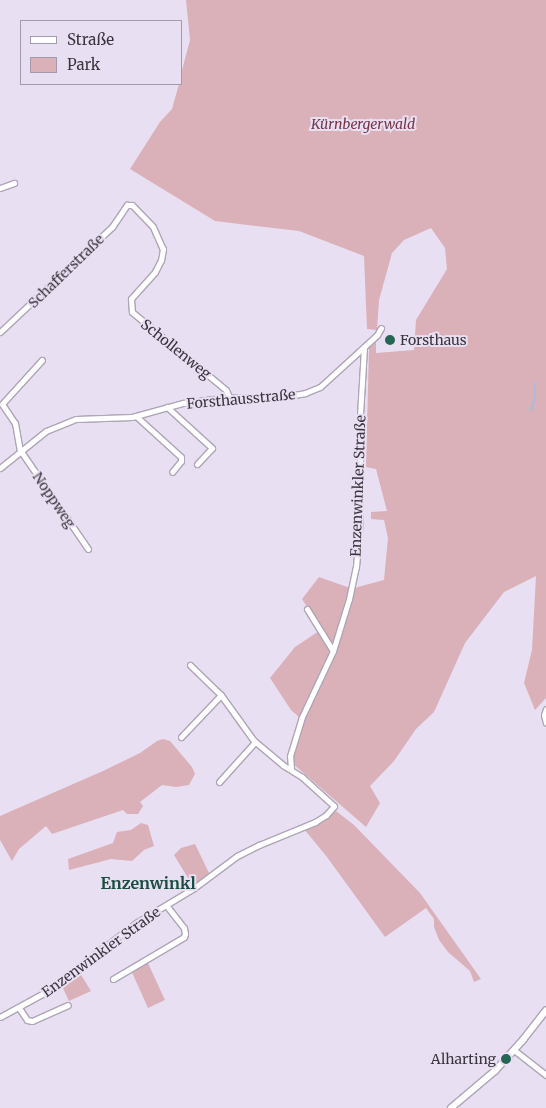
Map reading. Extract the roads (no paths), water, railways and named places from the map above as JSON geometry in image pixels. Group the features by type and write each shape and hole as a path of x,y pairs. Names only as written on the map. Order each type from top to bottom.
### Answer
{"street":[{"path":"0,188 14,183"},
{"name":"Schafferstraße","path":"0,332 112,227 127,205"},
{"name":"Schollenweg","path":"127,205 134,206 149,220 159,236 163,249 161,260 155,272 132,296 130,303 132,312 226,390 229,397"},
{"name":"Forsthausstraße","path":"0,468 46,431 76,419 137,417 166,407 229,397 275,398 305,393 320,387 364,347 381,328"},
{"name":"Enzenwinkler Straße","path":"0,1017 19,1008 58,984 126,930 237,856 326,815 334,806 291,769 290,756 301,719 332,651 349,599 359,542 360,415 364,347"},
{"path":"20,450 15,423 2,404 42,360"},
{"name":"Forsthausstraße","path":"166,407 212,448 197,464"},
{"path":"137,417 181,457 181,461 172,472"},
{"name":"Noppweg","path":"20,450 88,549"},
{"path":"307,609 332,651"},
{"path":"190,665 221,694 244,730 255,742 283,766 291,769"},
{"path":"181,738 221,694"},
{"path":"546,709 544,715 546,723"},
{"path":"219,782 255,742"},
{"path":"113,979 184,937 184,928 166,905"},
{"name":"Enzenwinkler Straße","path":"19,1008 27,1020 32,1021 68,1006"},
{"path":"451,1108 496,1070 546,1011"},
{"path":"514,1050 546,1075"}],"waterway":[{"path":"531,410 535,397 534,383"}],"place":[{"name":"Forsthaus","path":"390,340"},
{"name":"Alharting","path":"506,1059"}],"district":[{"name":"Enzenwinkl","path":"148,883"}],"park label":[{"name":"Kürnbergerwald","path":"363,124"}]}
